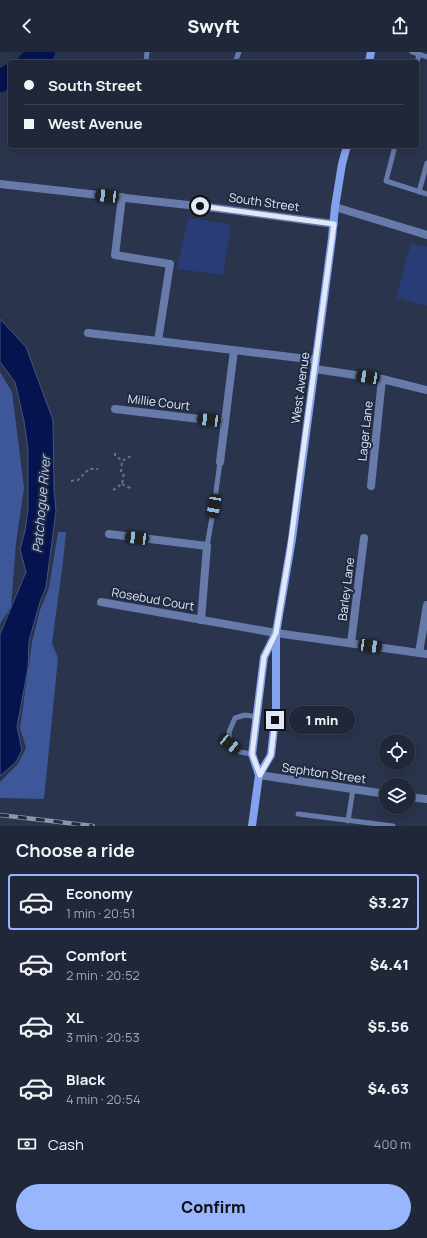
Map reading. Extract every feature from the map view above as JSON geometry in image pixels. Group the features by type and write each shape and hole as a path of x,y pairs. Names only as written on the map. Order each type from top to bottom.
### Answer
{"main road":[{"name":"West Avenue","path":"252,826 260,775 271,755 276,710 276,633 293,532 335,207 342,164 346,148"},
{"name":"West Avenue","path":"260,775 252,754 264,657 276,633"}],"street":[{"name":"South Street","path":"0,184 215,208 334,224"},
{"path":"122,197 115,255 170,264 158,342"},
{"path":"335,207 427,234"},
{"path":"88,333 234,350 315,364 427,390"},
{"path":"220,462 234,350"},
{"name":"Lager Lane","path":"371,486 382,379"},
{"name":"Millie Court","path":"115,409 225,422"},
{"path":"109,534 207,546"},
{"name":"Barley Lane","path":"351,643 364,538"},
{"name":"Rosebud Court","path":"201,620 207,546"},
{"name":"Rosebud Court","path":"101,602 276,633 423,653"},
{"path":"423,653 427,605"},
{"name":"Sephton Street","path":"260,775 379,793"},
{"path":"415,798 427,799"}],"lane":[{"path":"412,52 427,56"},
{"path":"418,60 419,54"},
{"path":"394,148 386,181 427,194"},
{"path":"420,192 427,163"},
{"path":"207,546 220,462"},
{"path":"252,754 240,752 230,744 229,732 234,718 245,715 257,717"},
{"path":"348,821 353,789"},
{"path":"298,814 393,826"}],"path":[{"path":"115,453 115,455 122,461 122,484"},
{"path":"122,461 132,454"},
{"path":"71,481 78,480 90,469 98,469"},
{"path":"114,490 114,488 122,484"},
{"path":"122,484 130,488 129,491"}],"shaded area":[{"path":"188,218 231,224 223,275 177,269"},
{"path":"411,243 427,247 427,306 396,297"},
{"path":"0,372 12,392 24,488 16,543 11,607 0,624"},
{"path":"58,532 66,532 52,643 58,658 44,799 0,798 0,782 18,764 26,748 20,728 32,642 40,610 49,588"}],"water":[{"path":"0,319 26,347 53,420 54,489 56,511 46,587 40,602 29,641 28,668 17,727 22,750 16,762 0,776 0,634 26,572 20,549 25,531 28,509 28,449 24,421 15,382 0,362"}],"waterway":[{"name":"Patchogue River","path":"32,60 44,52"},
{"name":"Patchogue River","path":"0,81 8,76"}],"railway":[{"path":"0,815 93,826"}],"route":[{"path":"200,206 334,224 296,512 276,633 264,657 252,754 260,775 271,755 275,720"}]}
